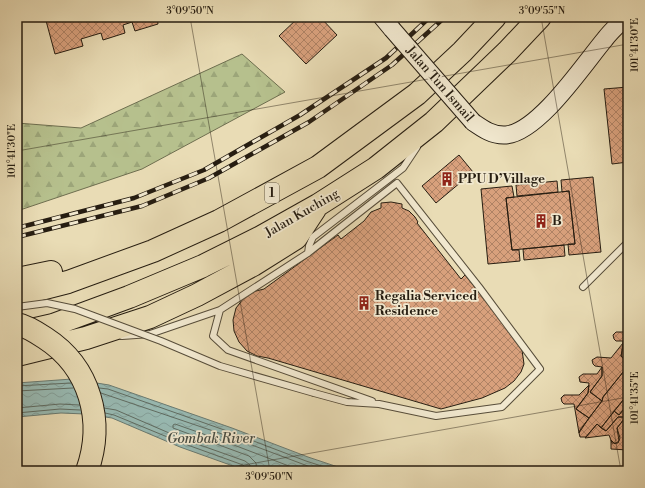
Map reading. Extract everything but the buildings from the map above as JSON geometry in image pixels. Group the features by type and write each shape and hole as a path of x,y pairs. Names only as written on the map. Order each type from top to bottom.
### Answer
{"highway":[{"name":"1","path":"17,295 68,282 153,251 219,221 318,167 417,94 462,52 495,17"},
{"name":"Jalan Kuching","path":"17,334 53,325 129,297 196,268 261,237 318,205 376,168 434,122 507,52 540,17"},
{"path":"17,355 86,338 150,317 197,295 253,265 296,238 318,205"},
{"path":"17,279 86,264 113,266"},
{"path":"17,324 39,334 57,347 71,362 86,387 91,401 95,431 94,447 87,471"}],"street":[{"name":"Jalan Tun Ismail","path":"387,23 473,122 485,130 500,135 514,133 523,129 557,99 606,38 626,17"}],"lane":[{"path":"308,254 309,246 313,237 403,168 434,122"},
{"path":"86,338 150,334 220,310 308,254 397,183 479,287 540,369 502,407 436,416 379,404 228,350 213,336 220,310"},
{"path":"583,287 628,242"},
{"path":"17,307 47,303 75,309 161,341 220,366 347,402 379,404"}],"green space":[{"path":"242,54 285,92 142,169 17,211 17,123 81,128"}],"water":[{"name":"Gombak River","path":"72,379 109,385 350,471 247,471 180,447 112,418 85,414 61,413 17,417 17,383"}],"railway":[{"path":"17,228 134,198 204,170 300,115 386,58 430,17"},
{"path":"17,237 142,206 209,178 309,122 392,65 445,17"}],"place":[{"name":"PPU D’Village","path":"447,179"},
{"name":"B","path":"541,221"},
{"name":"Regalia Serviced Residence","path":"364,303"}]}
